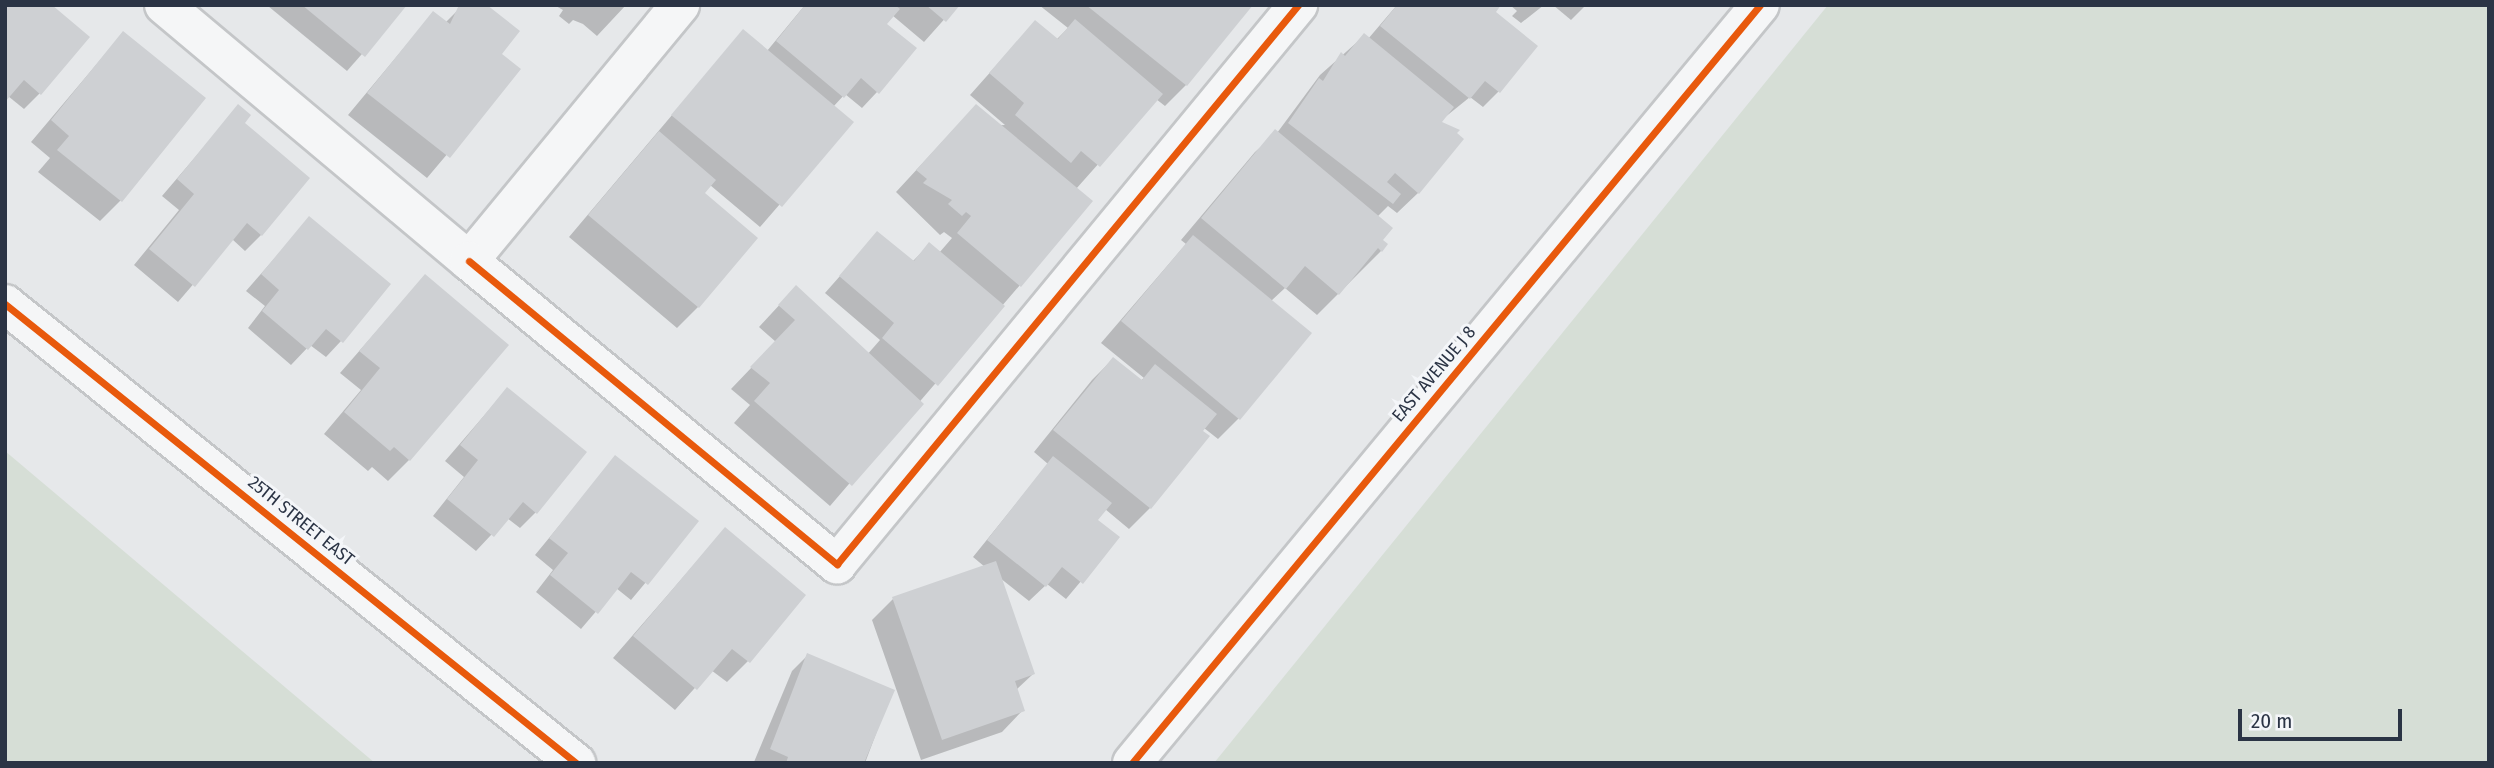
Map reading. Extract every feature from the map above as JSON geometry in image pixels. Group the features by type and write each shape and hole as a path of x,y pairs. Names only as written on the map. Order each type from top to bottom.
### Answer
{"street":[{"path":"164,5 837,564 1298,5"},
{"path":"469,261 680,5"},
{"name":"EAST AVENUE J 8","path":"1132,763 1760,5"},
{"name":"25TH STREET EAST","path":"5,304 576,763"}],"shaded area":[{"path":"1828,5 2489,5 2489,763 1214,763"},
{"path":"5,451 375,763 5,763"}],"building":[{"path":"5,5 52,5 90,37 41,95 24,80 5,102"},
{"path":"302,5 407,5 365,57"},
{"path":"459,5 487,5 520,31 502,54 521,69 450,158 367,93 433,11 450,24"},
{"path":"805,5 895,5 900,9 887,24 917,48 879,94 861,78 844,98 776,41"},
{"path":"926,5 960,5 946,22"},
{"path":"1086,5 1253,5 1187,86"},
{"path":"1397,5 1501,5 1496,12 1538,46 1500,93 1485,81 1470,99 1380,26"},
{"path":"1075,19 1163,94 1100,167 1081,151 1071,163 1015,115 1024,103 989,73 1035,20 1058,39"},
{"path":"743,29 854,122 782,207 671,115"},
{"path":"123,31 206,98 122,202 57,150 69,136 51,120"},
{"path":"1364,33 1454,107 1442,122 1460,130 1457,133 1464,139 1419,194 1395,173 1387,182 1401,194 1393,204 1288,123 1319,78 1323,81 1341,52 1345,56"},
{"path":"238,104 251,115 245,123 310,178 262,236 247,223 195,287 149,249 194,194 177,179"},
{"path":"976,104 1093,201 1021,287 957,233 971,216 966,212 962,216 948,204 952,200 923,183 927,179 916,170"},
{"path":"1275,129 1393,228 1383,240 1388,244 1382,252 1378,248 1339,295 1305,266 1286,289 1201,218"},
{"path":"659,131 716,180 705,193 758,238 699,308 588,215"},
{"path":"309,216 391,284 343,343 326,329 308,350 262,311 279,290 261,274"},
{"path":"877,231 914,261 929,242 1005,306 938,386 882,338 894,323 839,276"},
{"path":"1193,235 1312,333 1240,420 1121,321"},
{"path":"425,274 509,345 410,461 394,447 390,451 344,412 380,368 359,351"},
{"path":"796,285 924,404 852,486 754,401 770,383 750,367 795,320 778,305"},
{"path":"1113,357 1142,380 1155,364 1217,414 1203,431 1210,436 1151,509 1053,430"},
{"path":"507,387 587,452 537,514 523,502 494,537 447,499 478,460 460,445"},
{"path":"615,455 699,521 648,585 631,572 598,614 550,575 568,553 549,538"},
{"path":"1053,456 1112,503 1098,520 1120,537 1083,584 1062,567 1046,587 987,540"},
{"path":"725,527 806,595 750,663 732,649 697,690 633,636"},
{"path":"996,561 1035,674 1015,681 1025,711 942,740 892,597"},
{"path":"807,653 895,690 864,763 786,763 788,757 770,749"}],"cycle path":[{"path":"469,261 837,564 1298,5"},
{"path":"1132,763 1760,5"},
{"path":"5,304 576,763"}]}
